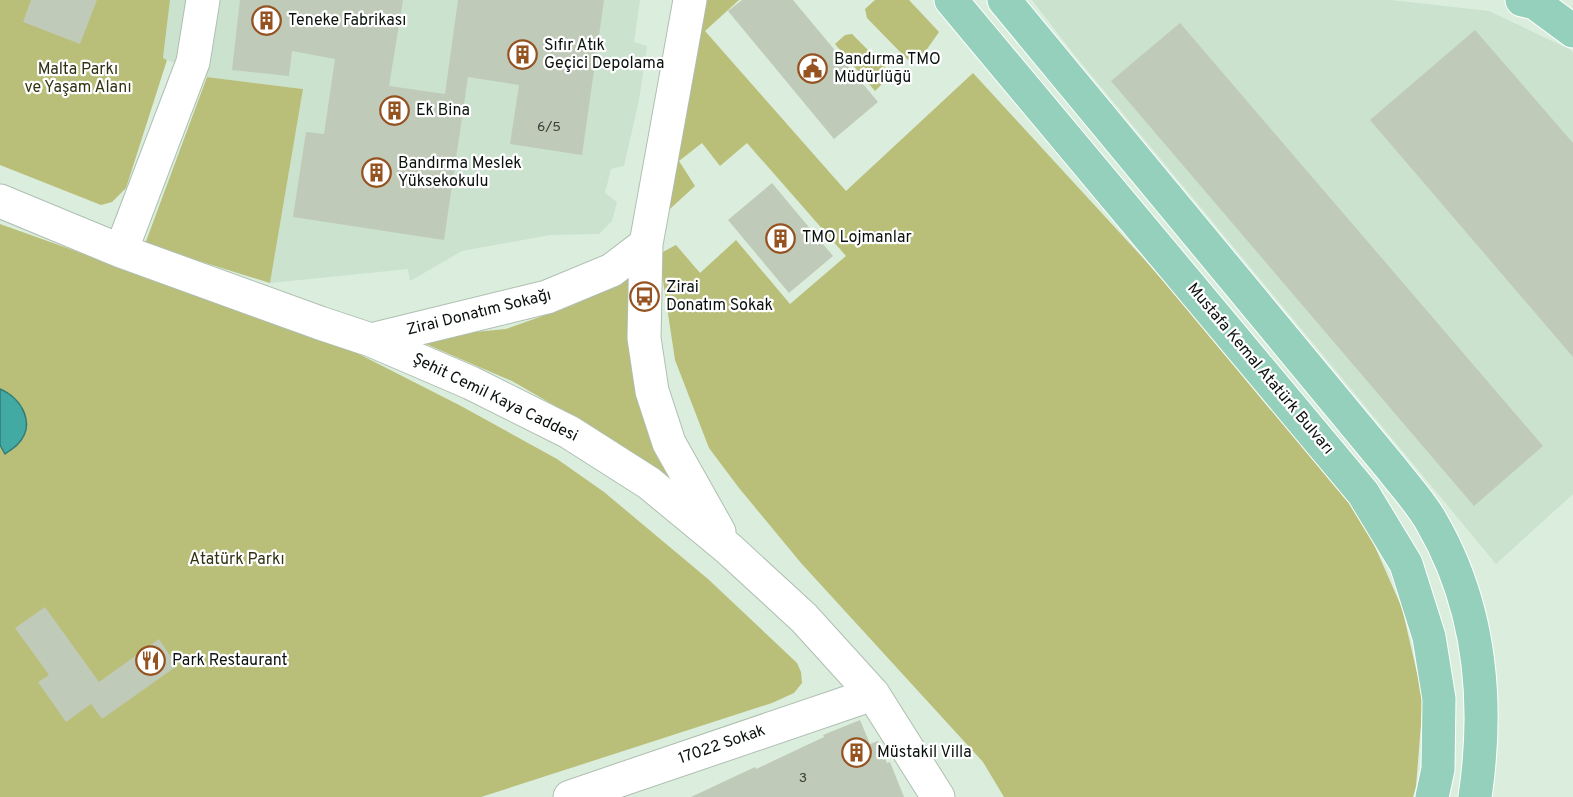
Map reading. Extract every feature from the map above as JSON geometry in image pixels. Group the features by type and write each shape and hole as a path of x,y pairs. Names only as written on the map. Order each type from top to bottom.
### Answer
{"main road":[{"name":"Mustafa Kemal Atatürk Bulvarı","path":"951,0 1370,503 1406,564 1429,637 1439,699 1438,769 1432,797"},
{"path":"1004,0 1385,460 1431,519 1455,568 1476,639 1482,705 1479,773 1475,797"},
{"path":"1522,0 1535,3 1573,31"}],"street":[{"path":"121,251 193,62 203,0"},
{"path":"690,0 646,244 644,338 652,390 669,443 729,549"},
{"name":"Şehit Cemil Kaya Caddesi","path":"0,201 121,251 371,340 471,383 569,432 649,483 729,549 804,618 873,694 938,797"},
{"name":"Zirai Donatım Sokağı","path":"371,340 547,297 612,270 646,244"},
{"name":"17022 Sokak","path":"570,797 873,694"}],"shaded area":[{"path":"170,0 640,0 634,42 647,46 639,100 624,166 611,169 605,193 617,202 612,221 599,234 550,235 462,251 410,281 408,269 270,283 303,89 207,77 163,58"},
{"path":"1032,0 1391,0 1489,11 1571,50 1573,53 1573,494 1496,564 1073,53"}],"green space":[{"name":"Malta Parkı ve Yaşam Alanı","path":"0,0 170,0 163,58 167,60 126,188 112,202 101,205 0,165"},
{"path":"699,0 739,0 705,31 846,191 973,73 1143,258 1314,452 1368,531 1402,608 1423,699 1416,786 1413,797 1004,797 983,762 801,563 739,488 709,448 675,360 659,254 676,245 700,273 736,240 790,304 846,256 747,143 720,166 702,143 679,161 695,186 659,219"},
{"path":"875,0 909,0 939,32 925,52 908,60 867,18 865,9"},
{"path":"852,34 885,67 886,80 875,91 835,44 845,35"},
{"path":"207,77 303,89 270,283 145,244"},
{"name":"Atatürk Parkı","path":"0,224 349,349 461,406 557,459 604,492 708,579 797,663 802,683 794,693 772,703 481,797 0,797"},
{"path":"632,276 679,496 590,426 512,381 412,338 506,329 571,306"}],"water":[{"path":"0,389 8,393 20,405 26,421 23,437 5,454 0,445"}],"building":[{"path":"31,0 97,0 80,44 23,22"},
{"path":"240,0 403,0 389,86 445,94 458,0 604,0 582,155 510,144 519,85 468,77 444,240 293,217 306,132 324,134 335,59 292,51 289,76 232,70"},
{"name":"Bandırma TMO Müdürlüğü","path":"742,0 793,0 878,102 834,139 728,11"},
{"path":"1180,23 1543,446 1474,506 1111,81"},
{"path":"1475,30 1573,143 1573,357 1370,120"},
{"name":"TMO Lojmanlar","path":"772,183 833,256 789,293 728,220"},
{"name":"Park Restaurant","path":"45,607 99,682 159,639 177,666 102,719 91,704 66,722 38,682 49,675 15,628"},
{"path":"860,720 870,744 878,741 887,763 890,762 904,797 691,797 755,767 756,769 824,737 823,735"}],"place":[{"name":"Teneke Fabrikası","path":"267,21"},
{"name":"Sıfır Atık Geçici Depolama","path":"523,55"},
{"name":"Bandırma TMO Müdürlüğü","path":"813,69"},
{"name":"Ek Bina","path":"395,111"},
{"name":"Bandırma Meslek Yüksekokulu","path":"377,173"},
{"name":"TMO Lojmanlar","path":"781,238"},
{"name":"Zirai Donatım Sokak","path":"645,297"},
{"name":"Park Restaurant","path":"151,661"},
{"name":"Müstakil Villa","path":"856,753"}]}
